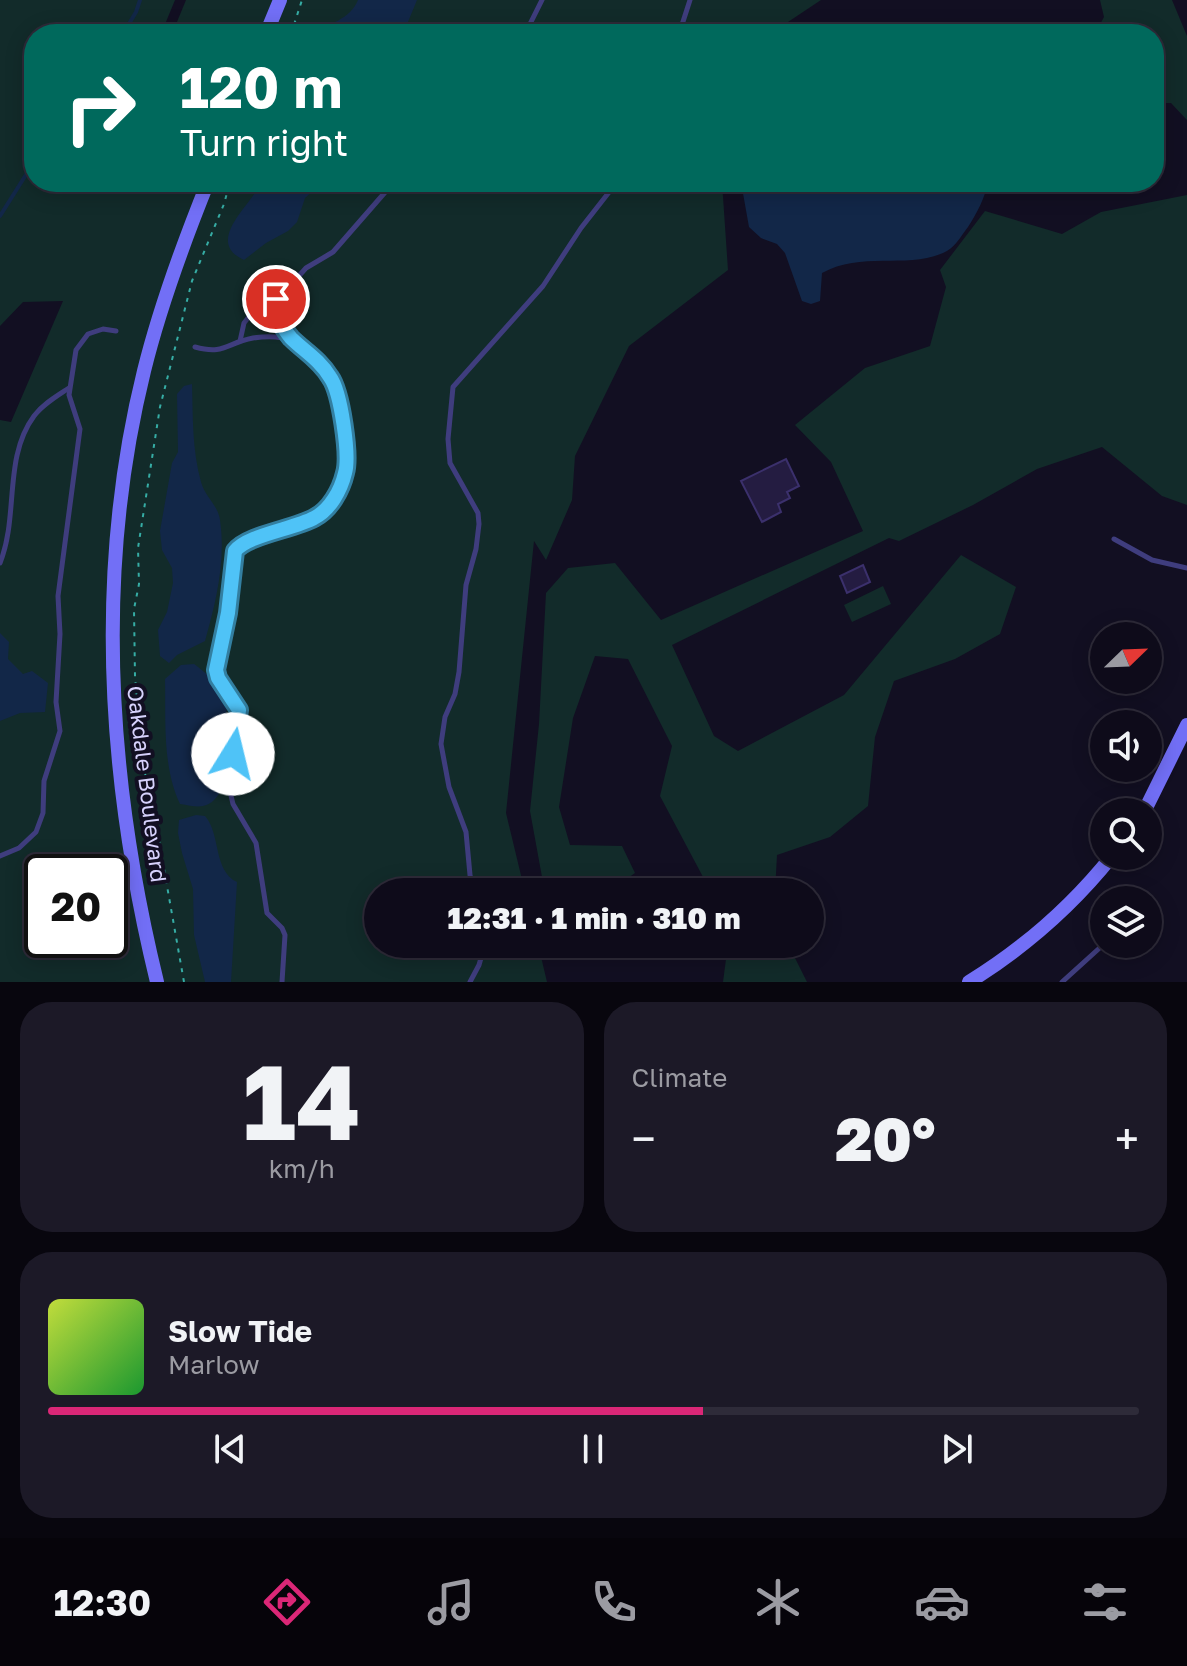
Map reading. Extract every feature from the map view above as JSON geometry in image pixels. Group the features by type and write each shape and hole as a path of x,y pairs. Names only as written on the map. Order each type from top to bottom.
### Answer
{"main road":[{"path":"270,24 280,0"},
{"name":"Oakdale Boulevard","path":"157,982 144,925 115,732 111,659 115,550 127,453 144,370 164,300 204,192"},
{"path":"1151,798 1187,725"},
{"path":"969,982 1016,951 1048,924 1099,870"},
{"name":"Oakdale Boulevard","path":"144,925 147,982"}],"lane":[{"path":"530,24 542,0"},
{"path":"682,24 690,0"},
{"path":"240,341 248,318 271,307 306,268 333,252 385,192"},
{"path":"472,878 466,832 449,787 441,744 445,717 455,694 459,672 466,585 479,524 478,513 450,463 448,439 453,387 543,286 609,192"},
{"path":"271,307 292,339 311,354 335,386 346,471 334,498 321,514 278,533 247,541 235,551 228,613 216,670 239,710 229,794 256,843 267,913 285,935 282,982"},
{"path":"0,856 19,848 36,832 43,813 44,781 60,731 56,702 60,634 58,596 80,429 69,395 76,350 82,339 96,331 116,331"},
{"path":"195,347 220,351 240,341 266,337 292,339"},
{"path":"0,563 10,526 20,445 34,416 69,387"},
{"path":"1114,539 1152,560 1187,568"},
{"path":"1062,982 1090,957"},
{"path":"470,982 481,958"}],"path":[{"path":"294,24 302,0"},
{"path":"184,982 142,759 135,676 134,609 139,584 138,548 160,407 192,281 227,192"}],"green space":[{"path":"0,0 175,0 165,24 24,24 24,192 723,192 728,270 629,346 575,456 572,500 546,560 534,541 506,813 522,878 364,878 364,958 541,958 547,982 0,982 0,420 11,422 63,301 23,302 0,326"},
{"path":"186,0 821,0 785,24 176,24"},
{"path":"1100,0 1172,0 1187,36 1187,120 1171,103 1164,103 1164,24 1100,24 1104,17"},
{"path":"1187,195 1187,505 1162,496 1102,447 1037,469 899,541 889,538 672,645 714,736 738,751 844,695 961,555 1016,587 1000,634 955,659 894,681 875,737 868,806 830,837 777,855 776,878 704,878 660,796 672,746 628,659 595,656 573,718 559,807 570,845 622,846 635,873 628,878 542,878 530,811 539,724 546,593 568,568 615,563 661,620 863,531 831,462 795,425 865,368 930,346 946,287 940,270 985,211 1062,234 1101,212"},
{"path":"883,586 891,604 852,622 844,605"},
{"path":"726,958 795,958 807,982 723,982"}],"water":[{"path":"358,0 417,0 407,24 331,24 354,7"},
{"path":"256,192 312,192 305,198 297,222 244,260 232,252 228,243 234,221"},
{"path":"743,192 985,192 971,222 947,251 915,260 868,261 837,266 822,273 820,301 811,304 802,301 785,253 777,244 761,238 749,227"},
{"path":"192,384 196,458 203,487 220,520 221,566 205,641 177,655 169,663 160,656 158,630 167,612 173,583 172,568 162,550 160,531 172,463 178,452 177,394 184,386"},
{"path":"0,633 9,642 8,659 23,674 32,671 48,683 45,712 20,713 0,721"},
{"path":"194,664 219,688 227,707 219,794 211,803 197,806 180,804 170,774 165,727 165,679 181,665"},
{"path":"205,816 210,824 224,870 237,882 231,982 205,982 194,935 193,889 178,833 179,820"}],"building":[{"path":"786,459 799,486 787,492 790,498 778,504 781,512 762,522 741,481"},
{"path":"863,565 870,582 847,593 840,576"}],"waterway":[{"path":"129,24 140,0"},
{"path":"0,216 24,178"}],"route":[{"path":"233,754 239,710 216,670 228,613 235,551 247,541 278,533 321,514 334,498 346,471 335,386 311,354 292,339 271,307 276,299"}]}
